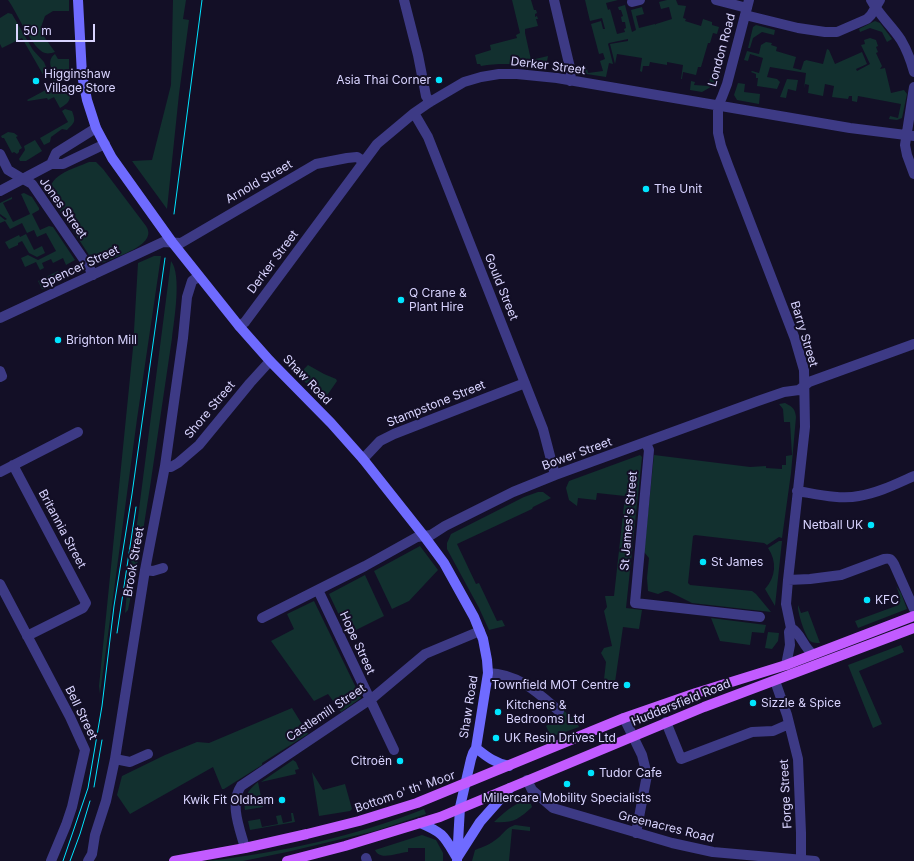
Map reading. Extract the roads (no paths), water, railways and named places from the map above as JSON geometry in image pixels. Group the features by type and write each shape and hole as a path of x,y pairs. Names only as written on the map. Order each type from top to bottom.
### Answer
{"main road":[{"name":"Shaw Road","path":"78,0 82,75 89,107 96,128 112,158 172,242 239,326 363,459 424,536 444,563 474,617 480,631 487,660 488,673 476,748 473,753 466,784"},
{"name":"Huddersfield Road","path":"466,784 624,718 696,693 786,665 914,616"},
{"name":"Huddersfield Road","path":"460,807 510,788 666,722 914,628"},
{"path":"476,748 489,759 509,766"},
{"name":"Bottom o' th' Moor","path":"174,861 245,848 360,821 423,802 466,784"},
{"name":"Bottom o' th' Moor","path":"457,860 460,807 466,784"},
{"path":"457,860 480,822 510,788"},
{"path":"287,861 345,846 440,817 460,807"},
{"path":"420,823 435,829 444,836 457,860"}],"street":[{"path":"404,0 426,96 430,102"},
{"path":"554,0 571,72 570,81"},
{"path":"716,0 747,8 797,28 825,32 837,32 867,18 871,15 876,2"},
{"path":"876,2 901,40 914,72"},
{"name":"London Road","path":"718,106 722,97 747,8"},
{"name":"Derker Street","path":"239,326 245,322 376,144 430,102 464,82 481,77 499,74 524,74 850,128 910,136"},
{"path":"914,87 910,136 905,144 907,155 914,174"},
{"name":"Barry Street","path":"718,106 718,133 721,146 795,339 804,370 805,427 786,604 791,628 789,632 790,645 786,665"},
{"name":"Gould Street","path":"414,113 428,137 543,428 555,475"},
{"path":"51,164 56,153 96,128"},
{"path":"0,191 51,164 63,164 105,144"},
{"name":"Jones Street","path":"0,154 8,170 32,184 93,275"},
{"name":"Arnold Street","path":"172,242 181,242 316,164 358,157 363,161"},
{"name":"Spencer Street","path":"0,318 162,242 172,242"},
{"name":"Brook Street","path":"93,859 95,835 106,801 115,759 145,570 165,466 183,338 187,297 192,281 198,276"},
{"name":"Bower Street","path":"262,618 365,566 417,537 431,535 445,526 513,492 555,475 784,392 799,390 814,380 914,344"},
{"name":"Shore Street","path":"165,466 170,467 178,463 199,444 270,361"},
{"path":"0,371 2,376 0,377"},
{"name":"Stampstone Street","path":"363,459 380,441 394,434 525,383"},
{"path":"0,472 78,432"},
{"name":"St James's Street","path":"646,443 649,450 635,603 760,617"},
{"name":"Britannia Street","path":"13,465 86,603 83,608 27,636"},
{"path":"797,492 858,497 914,476"},
{"path":"788,580 841,575 888,558 892,559 914,609"},
{"path":"145,570 153,571 163,568"},
{"name":"Bell Street","path":"0,584 70,718 85,750 72,807 51,861"},
{"name":"Hope Street","path":"318,590 394,750"},
{"name":"Barry Street","path":"791,628 796,630 808,650 814,654"},
{"name":"Castlemill Street","path":"245,848 236,808 237,792 241,786 369,699 425,654 480,631"},
{"path":"488,673 498,674 522,682 540,694 559,711"},
{"name":"Forge Street","path":"775,681 798,758 801,860"},
{"path":"624,718 642,755 647,775 636,833"},
{"path":"666,722 681,759 752,732 773,730 789,724"},
{"path":"115,759 130,762 148,754"},
{"name":"Greenacres Road","path":"527,780 532,790 553,808 636,833 699,850 741,858 815,861"}],"tram line":[{"path":"174,214 202,0"},
{"path":"63,861 88,788 102,706 114,606 132,494 165,258"},
{"path":"117,633 136,507"},
{"path":"94,787 102,740"},
{"path":"70,861 90,801"}],"place":[{"name":"Asia Thai Corner","path":"439,80"},
{"name":"Higginshaw Village Store","path":"36,81"},
{"name":"The Unit","path":"646,189"},
{"name":"Q Crane & Plant Hire","path":"401,300"},
{"name":"Brighton Mill","path":"58,340"},
{"name":"Netball UK","path":"871,525"},
{"name":"St James","path":"703,562"},
{"name":"KFC","path":"867,600"},
{"name":"Townfield MOT Centre","path":"627,685"},
{"name":"Sizzle & Spice","path":"753,703"},
{"name":"Kitchens & Bedrooms Ltd","path":"498,712"},
{"name":"UK Resin Drives Ltd","path":"496,738"},
{"name":"Citroën","path":"400,761"},
{"name":"Tudor Cafe","path":"591,773"},
{"name":"Millercare Mobility Specialists","path":"567,784"},
{"name":"Kwik Fit Oldham","path":"282,800"}]}
